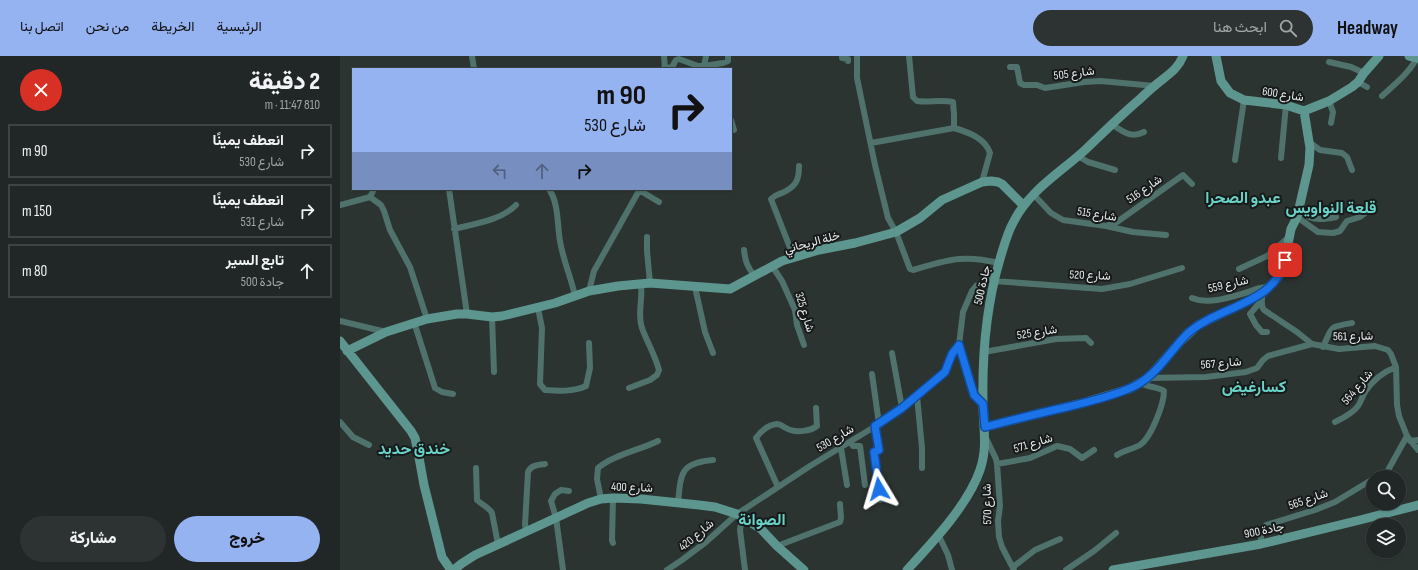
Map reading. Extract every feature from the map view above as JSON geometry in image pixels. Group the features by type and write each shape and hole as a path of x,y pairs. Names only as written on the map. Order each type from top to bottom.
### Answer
{"main road":[{"name":"جادة 500","path":"907,570 960,506 973,487 980,470 984,456 984,352 989,302 999,263 1013,222 1023,205 1111,124 1177,68 1183,56"},
{"name":"شارع 600","path":"1216,56 1221,81 1230,93 1244,100 1286,105 1304,111 1329,102 1358,82 1377,57"},
{"path":"985,432 1129,389 1144,381 1198,325 1264,293 1278,279 1282,270 1289,237 1296,217 1309,165 1309,142 1304,111"},
{"name":"خلة الريحاني","path":"343,353 386,332 414,322 442,315 467,314 492,317 514,314 555,303 586,292 645,284 730,289 772,266 794,258 819,250 855,243 896,232 920,218 942,200 982,182 991,181 1002,184 1023,205"},
{"path":"340,341 343,353 411,431 418,452 425,490 442,557 451,570"},
{"name":"شارع 400","path":"454,570 466,560 588,503 601,499 613,498 641,499 716,507 740,516 761,529 777,546 804,570"},
{"name":"جادة 900","path":"1113,570 1261,544 1418,504"}],"street":[{"path":"472,56 474,68"},
{"path":"664,56 668,68"},
{"path":"668,68 674,56"},
{"path":"704,66 706,56"},
{"path":"668,68 676,60 680,59 698,66 723,64 728,61 728,56"},
{"path":"842,56 842,58 848,59 848,61"},
{"path":"857,56 857,78 888,218 896,232 910,270 950,259 974,258 999,263"},
{"path":"909,56 913,97 917,101 922,102 944,100 953,102 954,128"},
{"path":"1382,96 1414,64 1415,57"},
{"path":"1328,62 1351,67 1364,73"},
{"name":"شارع 505","path":"1010,67 1017,67 1020,83 1024,85 1037,85 1045,88 1101,81 1155,86"},
{"path":"1358,82 1367,87"},
{"path":"1235,160 1244,100"},
{"path":"1329,102 1333,112 1331,123"},
{"path":"1281,158 1286,105"},
{"path":"732,123 734,130"},
{"path":"1111,124 1131,136 1137,136 1144,132"},
{"path":"871,142 954,128 966,131 982,141 990,153 982,182"},
{"path":"1309,142 1320,150 1342,153 1347,157 1352,170"},
{"path":"1078,156 1088,162 1115,170"},
{"path":"794,258 771,199 776,194 786,191 796,182 799,178 799,166"},
{"name":"شارع 516","path":"1106,226 1117,222 1183,175 1192,184"},
{"path":"370,197 374,190"},
{"path":"449,190 467,314"},
{"path":"549,190 554,200 560,240 575,296"},
{"path":"586,292 594,271 639,190 659,202"},
{"name":"شارع 515","path":"1034,195 1051,213 1063,220 1106,226 1133,232 1166,235"},
{"path":"340,204 370,197 381,205 390,230 410,267 427,319"},
{"path":"454,229 499,217 510,212 516,205"},
{"path":"1299,206 1304,215 1316,219 1322,220 1336,217"},
{"path":"1296,217 1318,232 1333,233 1340,231 1347,221 1360,217 1368,210"},
{"path":"629,388 650,380 657,375 659,370 642,329 640,314 641,294 645,284 647,237"},
{"path":"1239,269 1267,256 1289,237"},
{"path":"744,250 745,262 749,270 754,275"},
{"name":"شارع 325","path":"772,266 782,281 795,310 797,325 804,345"},
{"name":"شارع 520","path":"995,279 1102,289 1142,281 1182,268"},
{"name":"شارع 530","path":"740,516 778,487 902,408 945,372 952,354 959,345 963,312 972,291 977,285 991,277 995,279"},
{"path":"695,287 705,332 713,353"},
{"name":"شارع 559","path":"1192,298 1203,301 1214,300 1233,297 1263,287 1264,293"},
{"path":"1264,293 1250,314 1256,326 1262,332 1267,332"},
{"name":"شارع 561","path":"1264,293 1262,309 1297,332 1312,344 1342,349 1375,346 1388,350 1392,354 1396,367 1397,409 1408,439 1418,450"},
{"path":"538,308 542,328 540,384 545,390 571,390 586,386 590,368 589,343"},
{"path":"492,317 494,372"},
{"path":"340,321 386,332"},
{"path":"414,322 435,388 442,392 454,394"},
{"path":"1323,347 1335,326 1352,323"},
{"name":"شارع 525","path":"984,352 1056,340 1086,338 1091,343"},
{"name":"شارع 567","path":"1144,381 1250,371 1257,368 1268,356 1312,344"},
{"path":"959,345 974,395 983,404"},
{"path":"892,353 902,408"},
{"name":"شارع 564","path":"1335,422 1352,412 1358,406 1366,391 1375,380 1396,367"},
{"path":"872,374 879,450 874,452 880,500"},
{"path":"1117,455 1142,444 1150,434 1158,416 1164,391 1159,388 1146,387 1144,381"},
{"path":"917,396 922,468"},
{"path":"778,487 756,438 764,429 777,424 787,429 794,430 808,431 814,429 817,426 816,408"},
{"path":"340,422 352,437 369,445"},
{"name":"شارع 570","path":"985,432 997,464 1000,506 998,521 999,537 1002,547 1013,569"},
{"path":"1388,470 1408,439 1418,440"},
{"path":"601,499 596,479 598,468 602,464 658,441"},
{"path":"850,442 853,446 860,446 865,485"},
{"name":"شارع 571","path":"997,464 1030,458 1057,446 1070,449 1082,458 1094,450"},
{"path":"841,448 847,485"},
{"path":"678,503 684,470 689,465 696,462 712,460"},
{"path":"527,531 525,525 528,472 530,468 545,464"},
{"path":"476,468 477,500 492,513 498,544"},
{"name":"شارع 565","path":"1261,544 1262,530 1266,525 1328,505 1366,483"},
{"path":"563,570 556,518 551,501 555,494 561,490 570,491"},
{"path":"613,498 612,540 614,543"},
{"path":"777,546 840,522 840,504"},
{"path":"740,516 740,530 745,570"},
{"name":"شارع 420","path":"667,570 740,516"},
{"path":"1066,570 1094,551 1116,533"},
{"path":"938,534 948,555 952,570"},
{"path":"1013,569 1035,550 1060,539"}],"district":[{"name":"عبدو الصحرا","path":"1243,197"},
{"name":"قلعة النواويس","path":"1331,207"},
{"name":"كسارغيض","path":"1254,386"},
{"name":"خندق حديد","path":"414,448"},
{"name":"الصوانة","path":"762,519"}],"route":[{"path":"879,489 874,452 879,450 875,426 902,408 945,372 952,354 959,345 974,395 983,404 985,427 1086,402 1129,389 1141,383 1148,378 1188,333 1198,325 1250,300 1263,292 1278,279 1285,260"}]}
